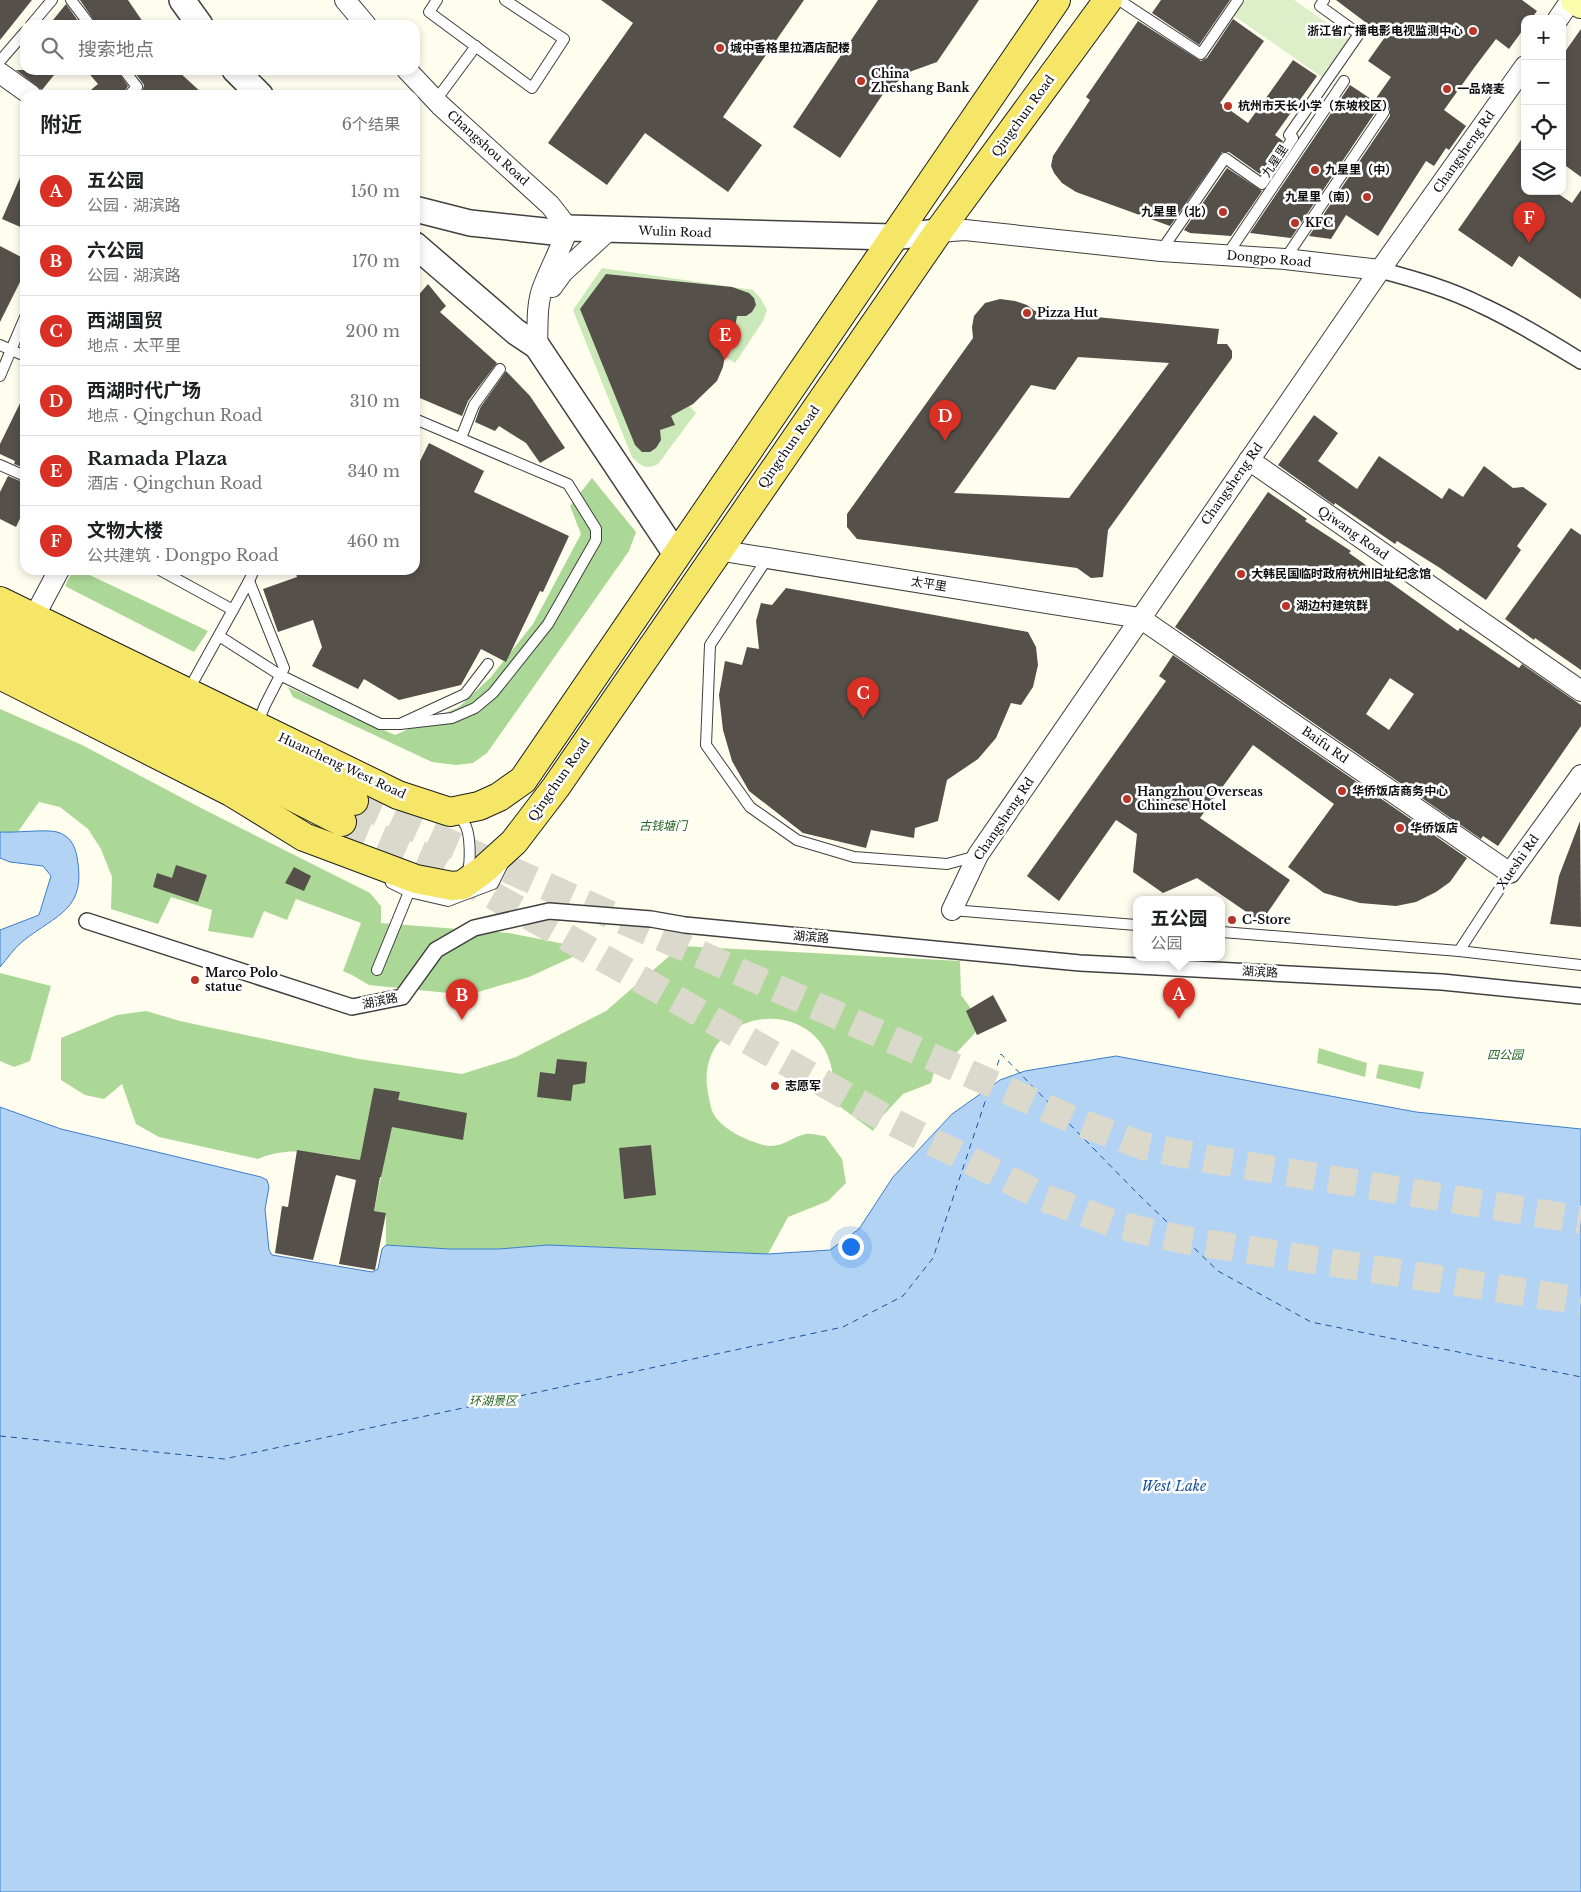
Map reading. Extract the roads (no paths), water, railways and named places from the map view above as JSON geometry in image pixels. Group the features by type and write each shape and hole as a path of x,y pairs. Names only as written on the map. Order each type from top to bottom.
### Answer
{"main road":[{"path":"450,812 486,803 499,797 522,780 1056,0"},
{"name":"Qingchun Road","path":"462,885 482,871 514,842 556,787 717,550 938,232 1108,0"},
{"path":"1575,0 1581,4"},
{"name":"Huancheng West Road","path":"0,601 398,795 450,812"},
{"name":"Huancheng West Road","path":"0,624 348,812 0,648"},
{"path":"0,675 231,792 304,837 416,880 452,886 462,885"}],"street":[{"path":"182,0 196,20"},
{"path":"345,0 362,20"},
{"path":"1561,15 1571,0"},
{"name":"Changsheng Rd","path":"952,910 978,856 1380,270 1521,72"},
{"path":"0,73 24,90"},
{"path":"241,75 255,90"},
{"name":"Changshou Road","path":"412,75 436,100 550,205 568,228"},
{"name":"Wulin Road","path":"420,210 470,223 554,232 568,228 892,237 938,232"},
{"path":"536,346 539,305 543,288 568,228"},
{"path":"539,305 563,272 609,230"},
{"name":"Dongpo Road","path":"938,232 965,230 1161,251 1285,259 1380,270 1412,278 1480,304 1530,330 1581,361"},
{"path":"420,249 516,332 536,346 676,554"},
{"name":"Qiwang Road","path":"1249,460 1581,691"},
{"name":"太平里","path":"717,550 1140,618"},
{"path":"34,617 56,575"},
{"name":"Baifu Rd","path":"1140,618 1510,873"},
{"name":"Xueshi Rd","path":"1510,873 1581,775"},
{"name":"湖滨路","path":"87,921 352,1007 402,997 436,950 474,928 550,911 651,919 685,925 1080,963 1442,982 1581,996"}],"lane":[{"path":"35,20 52,0"},
{"path":"71,0 86,20"},
{"path":"437,0 428,12 532,88 564,39 505,0"},
{"path":"1119,0 1201,54 1238,0"},
{"path":"1161,251 1225,158 1262,184 1293,138 1289,135 1358,34 1320,6 1324,0"},
{"path":"0,61 20,38"},
{"path":"436,100 476,46"},
{"path":"128,75 137,87 134,90"},
{"name":"九星里","path":"1227,255 1344,81"},
{"path":"1285,259 1384,112"},
{"path":"0,376 20,329"},
{"path":"0,345 20,354"},
{"path":"461,438 474,405 500,369"},
{"path":"219,636 280,675 380,724 400,724 452,718 475,708 493,694 548,624 596,540 596,529 568,484 420,421"},
{"path":"0,465 20,474"},
{"path":"768,559 710,645 706,744 750,807 797,840 854,857 947,864 978,856"},
{"path":"169,575 233,610"},
{"path":"187,692 252,575"},
{"path":"249,581 284,668 265,705 257,726"},
{"path":"400,724 465,694 488,664"},
{"name":"Huancheng West Road","path":"450,812 465,823 469,843 470,866 462,885"},
{"path":"304,837 409,892 448,901 493,884 514,842"},
{"name":"Xueshi Rd","path":"1458,951 1510,873"},
{"path":"377,970 409,892"},
{"path":"952,910 1133,925"},
{"path":"1225,932 1458,951 1581,965"}],"water":[{"path":"45,831 61,833 71,841 75,848 79,875 78,889 66,909 58,917 20,944 0,967 0,930 39,915 51,876 43,866 10,862 0,858 0,832"},
{"name":"West Lake","path":"1116,1056 1416,1112 1581,1129 1581,1892 0,1892 0,1107 61,1129 267,1180 269,1187 265,1209 269,1250 272,1255 372,1272 378,1269 382,1249 386,1245 449,1249 499,1249 548,1245 768,1254 830,1250 859,1229 893,1177 952,1114 1000,1080 1025,1071"}],"tunnel":[{"path":"354,801 1076,1121 1143,1146 1213,1160 1581,1220"},
{"path":"342,822 427,858 885,1118 1045,1198 1118,1225 1185,1240 1581,1301"}],"place":[{"name":"浙江省广播电影电视监测中心","path":"1473,31"},
{"name":"城中香格里拉酒店配楼","path":"720,48"},
{"name":"China Zheshang Bank","path":"861,81"},
{"name":"一品烧麦","path":"1447,89"},
{"name":"杭州市天长小学（东坡校区）","path":"1228,106"},
{"name":"九星里（中）","path":"1315,170"},
{"name":"九星里（南）","path":"1367,197"},
{"name":"九星里（北）","path":"1223,212"},
{"name":"KFC","path":"1295,223"},
{"name":"文物大楼","path":"1529,243"},
{"name":"Pizza Hut","path":"1027,313"},
{"name":"Ramada Plaza","path":"725,360"},
{"name":"西湖时代广场","path":"945,441"},
{"name":"大韩民国临时政府杭州旧址纪念馆","path":"1241,574"},
{"name":"湖边村建筑群","path":"1286,606"},
{"name":"西湖国贸","path":"863,718"},
{"name":"华侨饭店商务中心","path":"1342,791"},
{"name":"Hangzhou Overseas Chinese Hotel","path":"1127,799"},
{"name":"华侨饭店","path":"1400,828"},
{"name":"C-Store","path":"1232,920"},
{"name":"Marco Polo statue","path":"195,980"},
{"name":"五公园","path":"1179,1019"},
{"name":"六公园","path":"462,1020"},
{"name":"志愿军","path":"775,1086"}],"park label":[{"name":"古钱塘门","path":"663,826"},
{"name":"四公园","path":"1505,1055"},
{"name":"环湖景区","path":"493,1401"}]}
